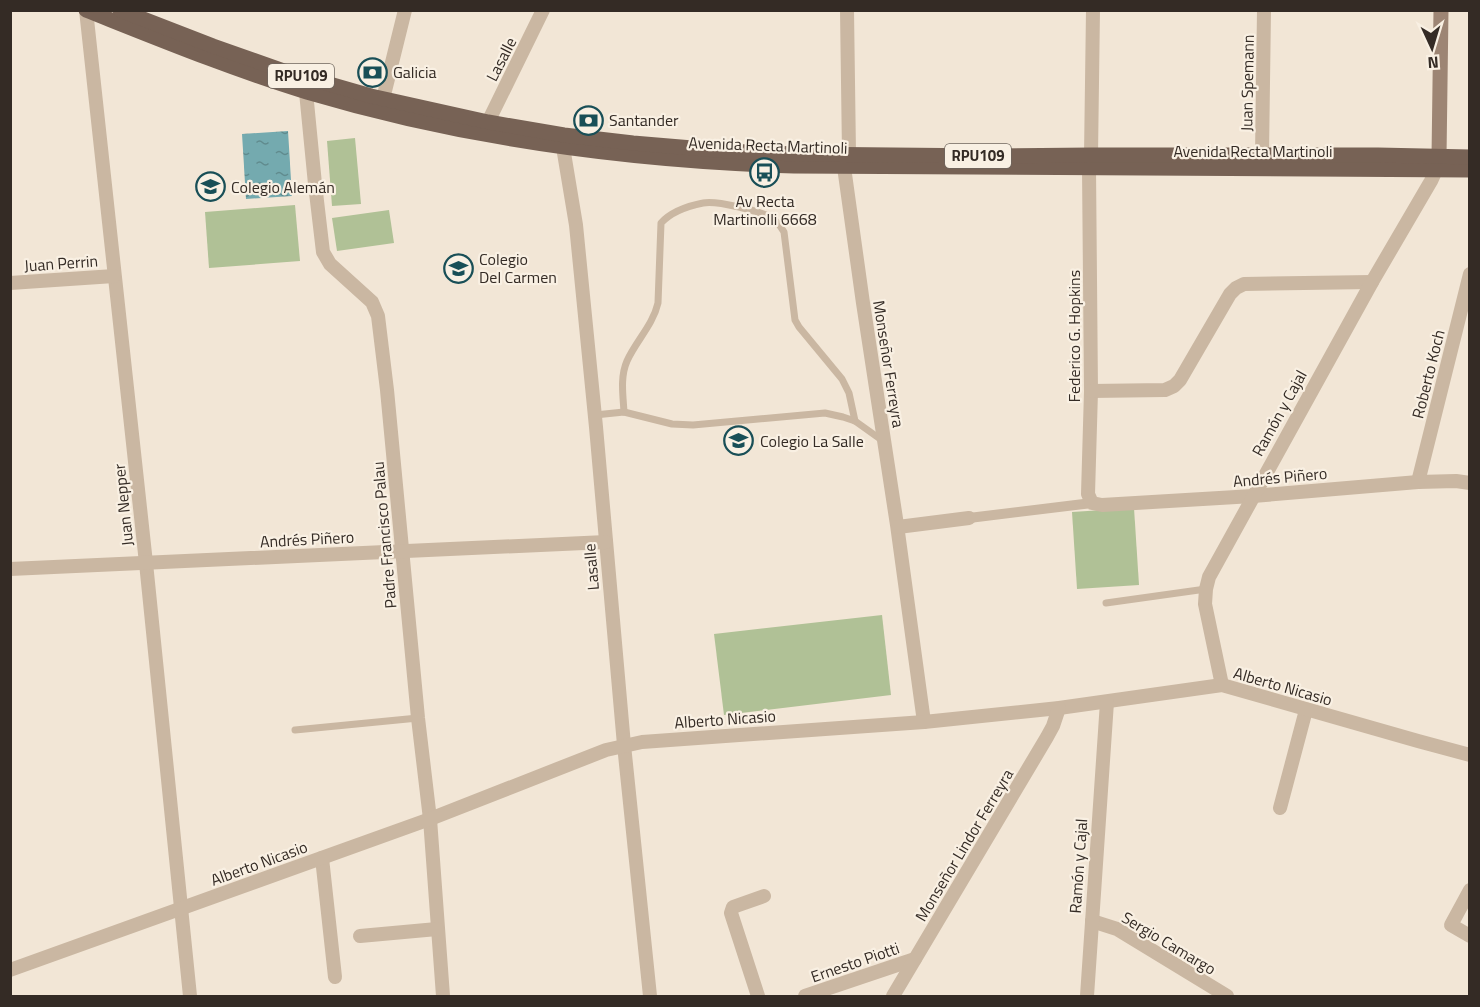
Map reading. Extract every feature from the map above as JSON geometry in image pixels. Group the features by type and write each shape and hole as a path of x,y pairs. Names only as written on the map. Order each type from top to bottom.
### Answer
{"main road":[{"name":"Avenida Recta Martinoli","path":"86,10 306,92 488,122 564,141 651,158 721,163 846,160 1437,164 1470,157"},
{"name":"Avenida Recta Martinoli","path":"120,10 213,46 382,105 481,134 564,141"},
{"name":"Ramón y Cajal","path":"1437,164 1441,10"},
{"name":"Avenida Recta Martinoli","path":"1090,161 1378,155 1470,170"}],"street":[{"name":"Juan Nepper","path":"86,10 190,996"},
{"path":"382,105 405,10"},
{"name":"Lasalle","path":"488,122 543,10"},
{"name":"Monseñor Ferreyra","path":"847,10 846,160 863,303 898,527 924,722"},
{"name":"Federico G. Hopkins","path":"1092,503 1088,494 1091,391 1090,161 1093,10"},
{"name":"Juan Spemann","path":"1262,156 1264,10"},
{"name":"Padre Francisco Palau","path":"306,92 323,252 330,264 372,302 378,316 430,819 443,996"},
{"name":"Lasalle","path":"564,141 576,225 624,746 650,996"},
{"name":"Ramón y Cajal","path":"1222,686 1205,604 1209,577 1437,164"},
{"name":"Roberto Koch","path":"1418,482 1470,274"},
{"name":"Juan Perrin","path":"10,283 114,276"},
{"path":"1091,391 1165,390 1174,386 1180,380 1230,294 1244,284 1372,282"},
{"name":"Andrés Piñero","path":"1092,503 1102,505 1253,496 1418,482 1470,483"},
{"path":"898,527 1092,503"},
{"name":"Andrés Piñero","path":"10,569 606,542"},
{"name":"Alberto Nicasio","path":"10,970 430,819 606,750 642,742 924,722 1059,708 1222,686 1470,754"},
{"name":"Ramón y Cajal","path":"1087,996 1107,702"},
{"name":"Monseñor Lindor Ferreyra","path":"893,996 1047,737 1059,708"},
{"path":"1280,808 1306,710"},
{"path":"322,858 335,977"},
{"path":"1470,890 1451,925 1470,936"},
{"path":"758,996 731,913 733,907 764,896"},
{"name":"Sergio Camargo","path":"1092,921 1117,929 1227,996"},
{"path":"360,936 437,929"},
{"name":"Ernesto Piotti","path":"805,996 915,959"}],"lane":[{"path":"624,412 623,377 627,361 656,313 658,303 661,223 666,217 676,212 704,202 712,202 739,207 772,218 784,232 795,320 842,379 849,393 855,421"},
{"path":"595,416 624,412 672,424 693,425 825,413 855,421 885,442"},
{"path":"1106,603 1206,589"},
{"path":"295,730 418,718"}],"green space":[{"path":"355,138 361,204 332,206 327,141"},
{"path":"295,205 300,261 209,268 205,212"},
{"path":"389,210 394,243 337,251 332,218"},
{"path":"1134,508 1139,585 1077,589 1072,512"},
{"path":"882,615 891,695 724,715 714,634"}],"water":[{"path":"288,131 292,196 246,199 242,134"}],"place":[{"name":"Galicia","path":"372,72"},
{"name":"Santander","path":"588,120"},
{"name":"Av Recta Martinolli 6668","path":"765,173"},
{"name":"Colegio Alemán","path":"210,187"},
{"name":"Colegio Del Carmen","path":"458,268"},
{"name":"Colegio La Salle","path":"739,441"}]}
